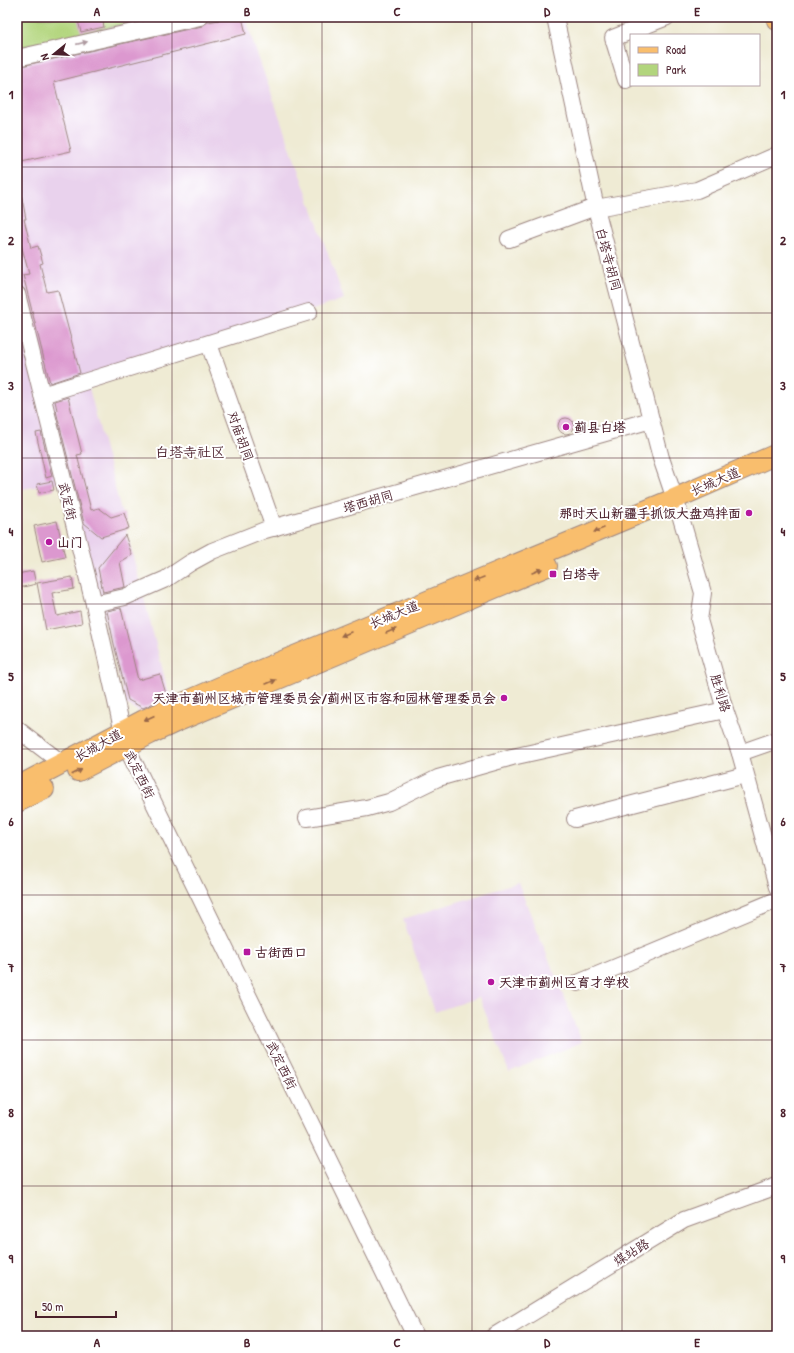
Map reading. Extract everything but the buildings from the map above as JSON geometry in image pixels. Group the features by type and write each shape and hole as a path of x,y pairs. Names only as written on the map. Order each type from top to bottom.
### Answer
{"main road":[{"name":"长城大道","path":"676,505 777,454"},
{"name":"长城大道","path":"17,802 128,740 144,720 234,681 676,505 777,469"},
{"name":"长城大道","path":"17,787 63,764 128,740"}],"street":[{"path":"17,58 200,17"},
{"name":"白塔寺胡同","path":"554,17 596,208 661,458 676,505"},
{"path":"626,80 613,38 667,17"},
{"path":"509,239 596,208 697,190 777,154"},
{"name":"武定街","path":"17,294 24,350 42,395 128,740"},
{"path":"42,395 309,312"},
{"name":"对庙胡同","path":"209,344 274,528"},
{"name":"塔西胡同","path":"94,604 125,597 166,579 212,551 266,530 651,420"},
{"name":"胜利路","path":"676,505 703,593 699,620 725,710 740,753 777,887"},
{"path":"307,818 367,808 389,802 438,778 512,757 725,710"},
{"path":"17,729 63,764"},
{"name":"武定西街","path":"128,740 415,1336"},
{"name":"武定西街","path":"128,740 421,1336"},
{"path":"740,753 777,740"},
{"path":"575,819 745,775"},
{"path":"578,983 777,900"},
{"name":"煤站路","path":"494,1336 684,1220 777,1186"}],"shaded area":[{"path":"17,17 246,17 253,42 344,299 89,388 171,702 141,713 126,704 69,481 17,490"},
{"name":"天津市蓟州区育才学校","path":"518,883 582,1042 509,1072 479,997 435,1012 403,919"}],"green space":[{"path":"17,17 158,17 17,48"}],"place":[{"name":"蓟县白塔","path":"566,427"},
{"name":"那时天山新疆手抓饭大盘鸡拌面","path":"749,513"},
{"name":"山门","path":"49,542"},
{"name":"白塔寺","path":"553,574"},
{"name":"天津市蓟州区城市管理委员会/蓟州区市容和园林管理委员会","path":"504,698"},
{"name":"古街西口","path":"247,952"},
{"name":"天津市蓟州区育才学校","path":"491,982"}],"district":[{"name":"白塔寺社区","path":"190,452"}]}
